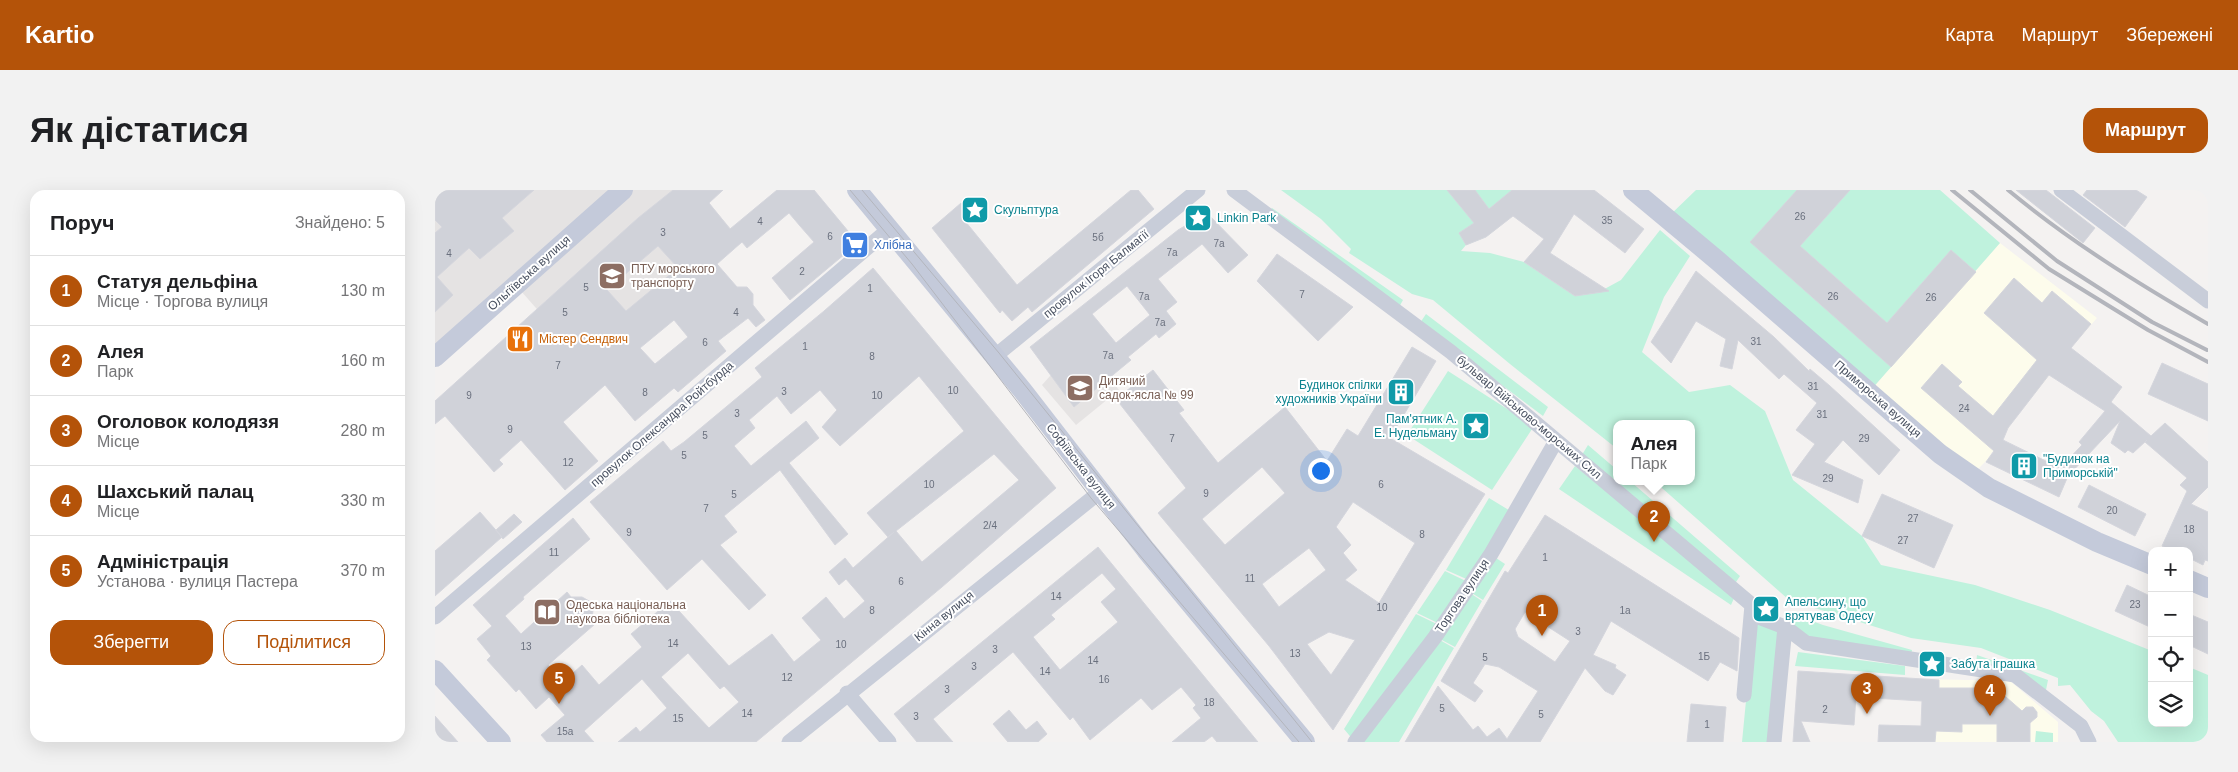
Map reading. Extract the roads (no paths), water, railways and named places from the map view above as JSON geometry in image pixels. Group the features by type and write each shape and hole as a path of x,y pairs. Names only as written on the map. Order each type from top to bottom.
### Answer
{"main road":[{"name":"Ольгіївська вулиця","path":"435,357 623,190"},
{"name":"Софіївська вулиця","path":"857,190 994,357 1101,491 1145,550 1305,742"},
{"name":"Приморська вулиця","path":"1633,190 1940,454 1989,488 2097,542 2148,563"},
{"path":"2193,582 2208,588"},
{"path":"435,670 501,742"}],"street":[{"name":"провулок Ігоря Балмагії","path":"994,357 1198,190"},
{"name":"бульвар Військово-морських Сил","path":"1234,190 1451,352 1752,606 1761,618 1785,627 1806,643 2015,675 2081,726 2089,742"},
{"path":"2061,190 2208,300"},
{"name":"провулок Олександра Ройтбурда","path":"435,617 889,230"},
{"name":"Торгова вулиця","path":"1355,742 1435,637 1491,554 1556,441"},
{"name":"Кінна вулиця","path":"789,742 847,693 1101,491"},
{"path":"1744,695 1752,606"},
{"path":"1774,742 1785,627"},
{"path":"847,693 889,742"}],"tram line":[{"path":"850,190 912,264 1091,498 1299,742"},
{"path":"862,190 999,353 1312,742"}],"railway":[{"path":"1952,190 2049,269 2148,330 2208,362"},
{"path":"1970,190 2057,261 2152,322 2207,350"},
{"path":"2008,190 2056,227 2105,261 2208,324"}],"place":[{"name":"Скульптура","path":"975,210"},
{"name":"Linkin Park","path":"1198,218"},
{"name":"Хлібна","path":"855,245"},
{"name":"ПТУ морського транспорту","path":"612,276"},
{"name":"Містер Сендвич","path":"520,339"},
{"name":"Дитячий садок-ясла № 99","path":"1080,388"},
{"name":"Будинок спілки художників України","path":"1401,392"},
{"name":"Пам'ятник А. Е. Нудельману","path":"1476,426"},
{"name":"\"Будинок на Приморській\"","path":"2024,466"},
{"name":"Алея","path":"1654,542"},
{"name":"Апельсину, що врятував Одесу","path":"1766,609"},
{"name":"Одеська національна наукова бібліотека","path":"547,612"},
{"name":"Статуя дельфіна","path":"1542,636"},
{"name":"Забута іграшка","path":"1932,664"},
{"name":"Адміністрація","path":"559,704"},
{"name":"Оголовок колодязя","path":"1867,714"},
{"name":"Шахський палац","path":"1990,716"}]}
